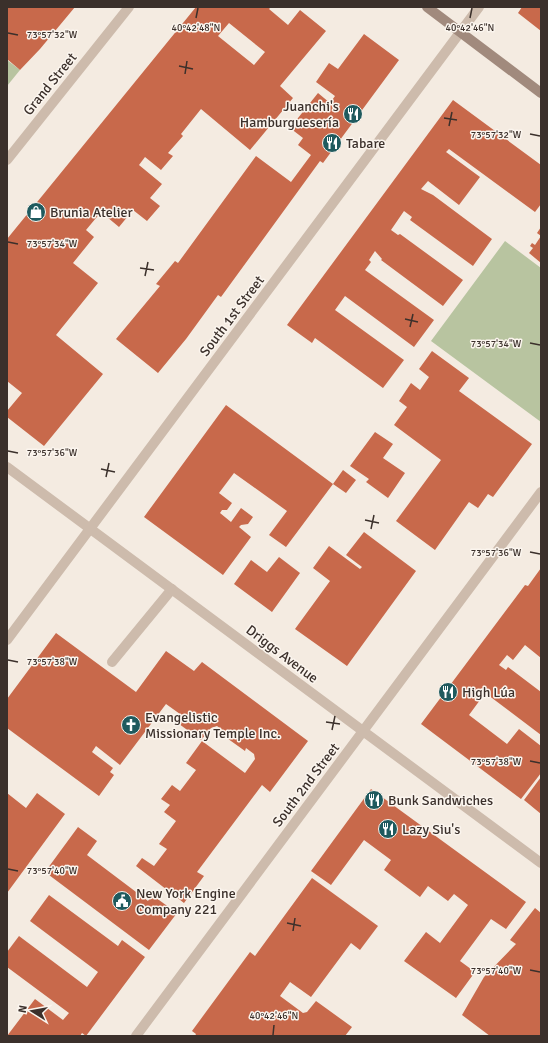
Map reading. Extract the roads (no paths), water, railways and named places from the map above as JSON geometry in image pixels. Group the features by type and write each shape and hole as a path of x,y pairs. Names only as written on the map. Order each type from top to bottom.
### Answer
{"main road":[{"path":"427,7 541,93"}],"street":[{"name":"Grand Street","path":"7,160 129,7"},
{"name":"South 1st Street","path":"7,640 479,7"},
{"name":"Driggs Avenue","path":"7,467 541,863"},
{"name":"South 2nd Street","path":"136,1036 541,492"},
{"path":"112,662 172,589"}],"place":[{"name":"Juanchi's Hamburguesería","path":"353,114"},
{"name":"Tabare","path":"332,143"},
{"name":"Brunia Atelier","path":"36,212"},
{"name":"High Lúa","path":"448,692"},
{"name":"Evangelistic Missionary Temple Inc.","path":"131,725"},
{"name":"Bunk Sandwiches","path":"374,800"},
{"name":"Lazy Siu's","path":"388,829"},
{"name":"New York Engine Company 221","path":"122,901"}]}
